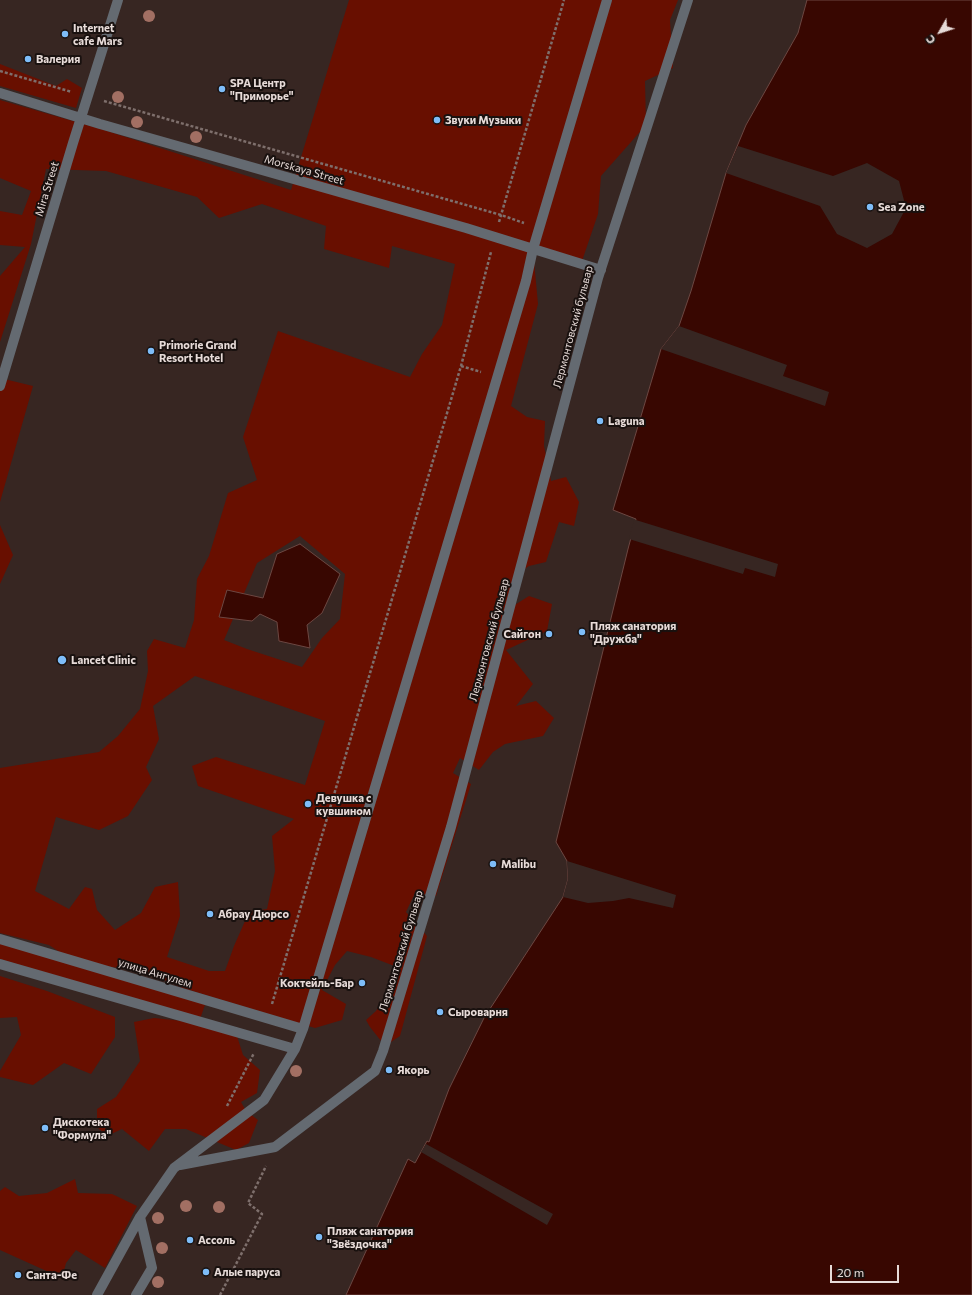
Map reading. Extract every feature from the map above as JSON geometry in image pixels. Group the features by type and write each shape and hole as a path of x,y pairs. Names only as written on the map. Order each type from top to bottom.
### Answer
{"street":[{"name":"Mira Street","path":"0,386 73,143 82,118 87,97 118,0"},
{"path":"97,1295 140,1217 174,1168 264,1100 295,1049 303,1029 526,282 539,228 607,0"},
{"name":"Лермонтовский бульвар","path":"178,1165 275,1147 375,1071 383,1051 451,827 601,270 688,0"},
{"name":"Morskaya Street","path":"0,93 495,237 601,270"},
{"name":"улица Ангулем","path":"0,939 268,1020 303,1029"},
{"path":"0,964 295,1049"},
{"path":"136,1295 152,1268 140,1217"}],"path":[{"path":"268,1020 461,366 501,215 564,0"},
{"path":"0,71 501,215 539,228"},
{"path":"461,366 497,377"},
{"path":"226,1108 262,1039"},
{"path":"220,1295 262,1214 248,1204 275,1147"}],"shaded area":[{"path":"349,0 678,0 670,20 673,68 645,81 646,125 601,176 598,214 582,261 533,250 538,304 511,406 527,417 545,421 544,446 551,481 566,477 579,502 574,526 559,522 546,562 529,566 514,576 510,608 529,596 552,604 547,631 506,650 533,684 516,706 536,701 554,718 543,736 505,744 493,752 479,770 460,758 453,773 471,784 436,896 415,893 406,912 427,936 400,1036 385,1046 366,1020 376,1011 391,988 397,967 371,957 347,951 335,965 322,990 346,1004 342,1020 315,1028 183,988 146,972 105,966 61,953 49,945 0,933 0,768 99,752 118,736 140,709 148,671 147,651 154,639 185,648 194,620 197,579 209,556 228,493 257,480 243,437 278,331 410,377 422,354 442,325 455,264 392,246 389,268 324,249 326,226 262,204 219,218 197,197 106,171 46,169 31,244 0,342 0,276 25,247 0,245 0,211 22,215 31,191 0,178 0,100 104,130 291,190","holes":["300,536 345,574 340,619 322,638 302,667 224,640 257,563","195,676 325,721 305,785 216,757 192,766 198,786 294,819 272,836 275,871 267,909 249,912 225,971 209,971 167,957 180,916 178,882 155,887 141,913 115,930 97,910 92,889 85,887 69,909 35,891 56,817 99,830 128,816 152,780 146,767 159,739 153,706"]},
{"path":"807,0 972,0 972,1295 346,1295 408,1159 415,1163 427,1141 429,1142 449,1089 484,1018 563,897 568,879 567,861 556,842 636,519 613,510 661,349 679,326 726,173 746,125 798,33"},
{"path":"0,64 56,86 67,79 82,88 76,108 0,86"},
{"path":"0,378 33,386 0,502"},
{"path":"0,525 13,555 0,584"},
{"path":"300,544 340,574 322,613 307,625 310,648 279,641 277,622 260,614 252,621 219,617 227,590 263,598 277,554"},
{"path":"0,941 206,1002 200,1019 0,959"},
{"path":"0,976 47,991 115,1017 115,1037 91,1074 64,1063 33,1085 0,1077 0,1071 21,1035 17,1017 0,1018"},
{"path":"154,1018 193,1022 237,1036 243,1055 260,1070 257,1093 241,1102 246,1111 258,1120 249,1143 236,1150 186,1129 165,1129 149,1151 122,1129 107,1136 97,1127 97,1109 116,1097 140,1061 134,1022"},
{"path":"75,1179 78,1193 112,1194 137,1206 105,1268 76,1250 66,1263 62,1278 0,1250 0,1191 5,1187 19,1196 47,1193"}],"pier":[{"path":"738,146 833,176 867,163 899,181 906,208 892,234 867,248 837,234 820,206 726,173"},
{"path":"679,326 787,365 783,376 829,392 825,406 661,349"},
{"path":"623,516 778,564 775,577 745,568 743,574 629,539 634,520"},
{"path":"567,861 676,895 673,908 629,898 588,903 563,897 568,879"},
{"path":"426,1144 553,1214 547,1225 421,1152"}],"place":[{"name":"Internet cafe Mars","path":"65,34"},
{"name":"Валерия","path":"28,59"},
{"name":"SPA Центр \"Приморье\"","path":"222,89"},
{"name":"Звуки Музыки","path":"437,120"},
{"name":"Sea Zone","path":"870,207"},
{"name":"Primorie Grand Resort Hotel","path":"151,351"},
{"name":"Laguna","path":"600,421"},
{"name":"Пляж санатория \"Дружба\"","path":"582,632"},
{"name":"Сайгон","path":"549,634"},
{"name":"Lancet Clinic","path":"62,660"},
{"name":"Девушка с кувшином","path":"308,804"},
{"name":"Malibu","path":"493,864"},
{"name":"Абрау Дюрсо","path":"210,914"},
{"name":"Коктейль-Бар","path":"362,983"},
{"name":"Сыроварня","path":"440,1012"},
{"name":"Якорь","path":"389,1070"},
{"name":"Дискотека \"Формула\"","path":"45,1128"},
{"name":"Пляж санатория \"Звёздочка\"","path":"319,1237"},
{"name":"Ассоль","path":"190,1240"},
{"name":"Алые паруса","path":"206,1272"},
{"name":"Санта-Фе","path":"18,1275"}]}
